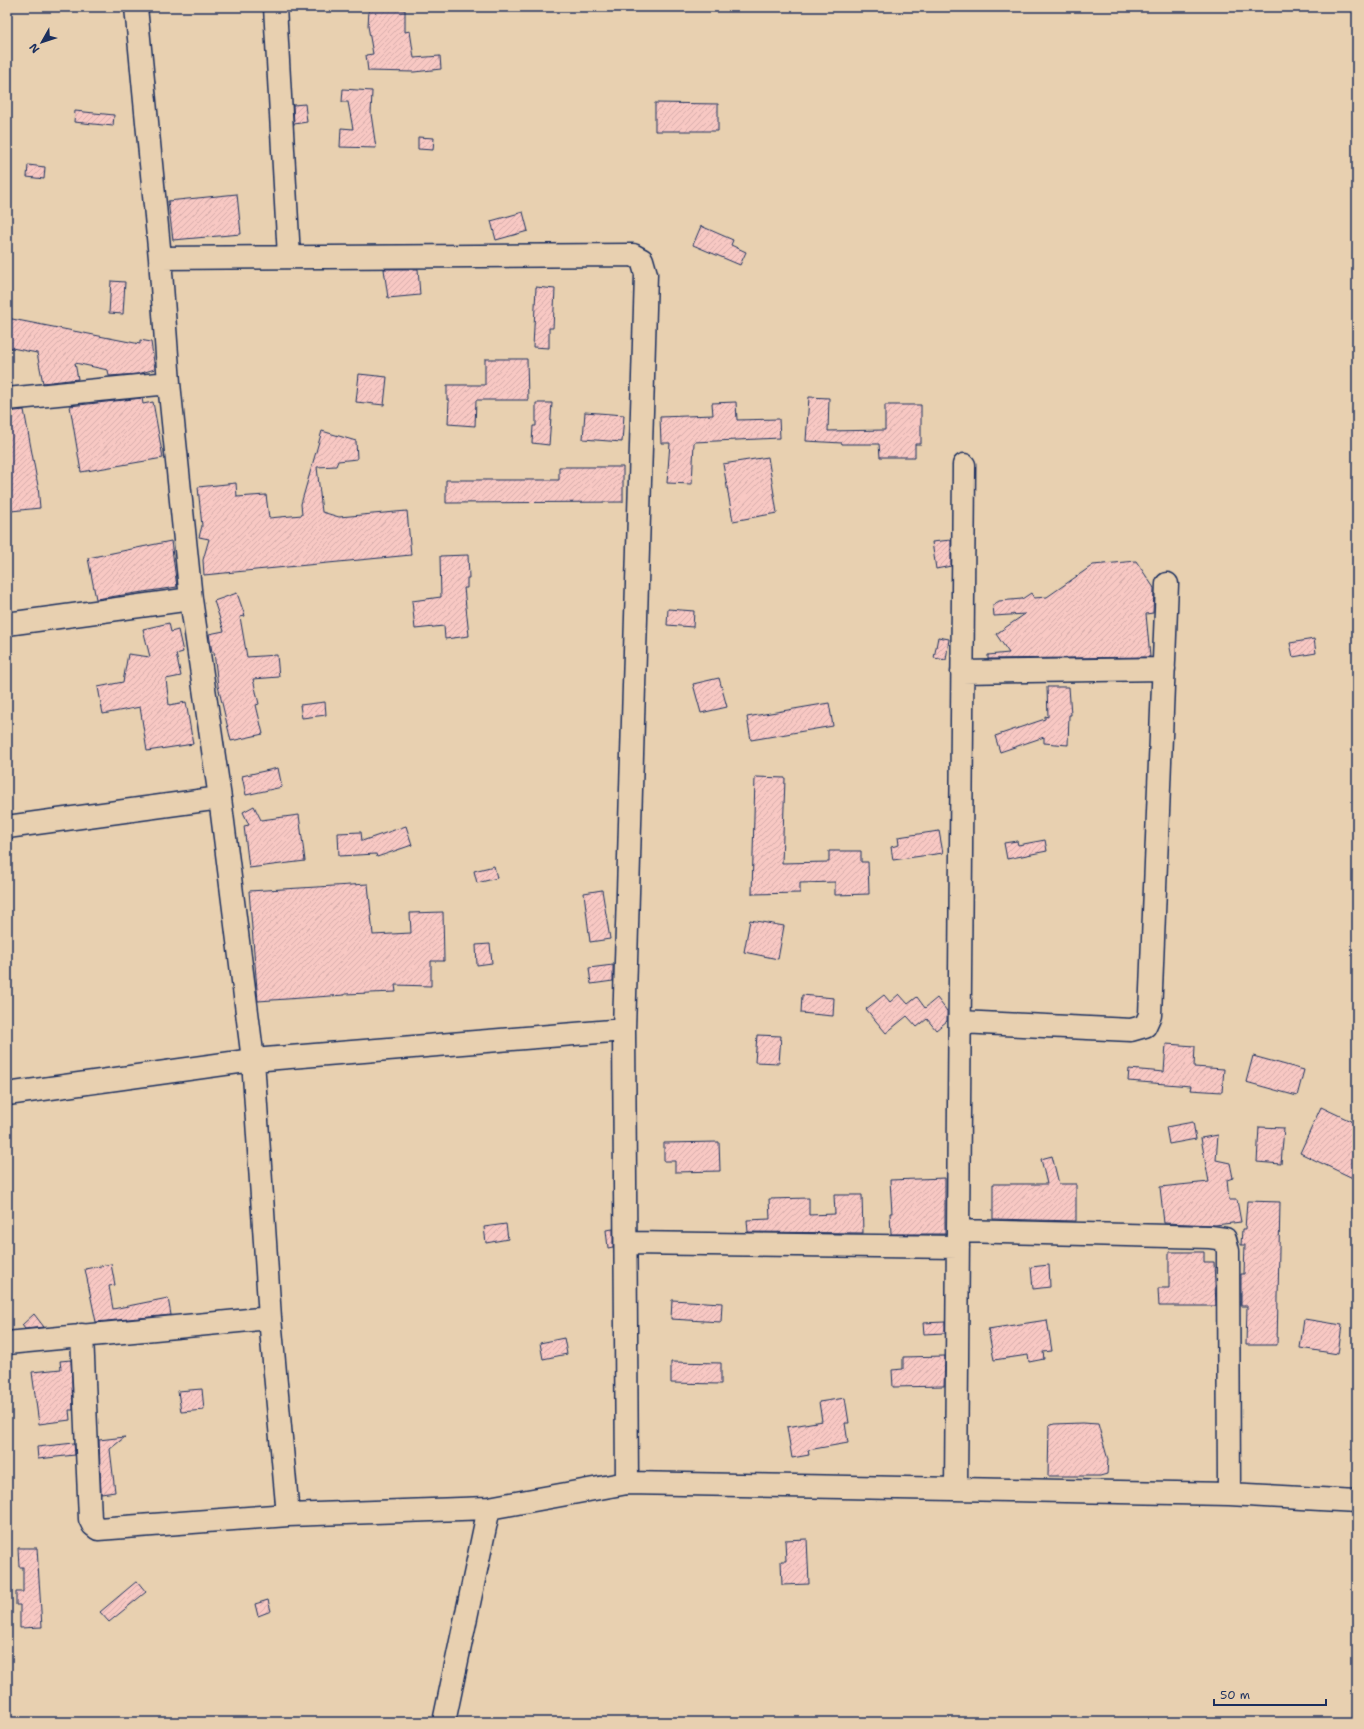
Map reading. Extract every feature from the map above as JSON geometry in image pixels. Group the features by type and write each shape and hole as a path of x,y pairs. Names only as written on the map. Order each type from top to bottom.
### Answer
{"street":[{"path":"136,7 160,258 168,383 191,599 220,798 253,1060 270,1318 288,1515"},
{"path":"275,7 289,257"},
{"path":"160,258 633,254 642,260 646,274 624,1030 627,1483"},
{"path":"7,399 168,383"},
{"path":"956,1489 964,465"},
{"path":"960,1022 1131,1030 1145,1026 1150,1015 1167,584"},
{"path":"7,624 191,599"},
{"path":"962,672 1164,669"},
{"path":"7,827 220,798"},
{"path":"7,1094 253,1060 624,1030"},
{"path":"626,1243 1210,1237 1224,1239 1228,1251 1229,1494"},
{"path":"7,1343 270,1318"},
{"path":"82,1335 90,1519 93,1525 98,1529 288,1515 489,1508 627,1483 1229,1494 1357,1501"},
{"path":"444,1722 489,1508"}],"building":[{"path":"369,10 405,10 405,32 410,31 414,58 440,56 441,69 414,72 368,71 366,55 373,54 368,26"},
{"path":"343,89 372,91 371,114 376,148 340,147 341,128 353,129 348,102 342,102"},
{"path":"655,103 718,104 718,131 655,131"},
{"path":"305,104 307,122 294,124 293,105"},
{"path":"75,111 114,115 113,126 74,122"},
{"path":"418,137 434,138 433,150 418,149"},
{"path":"28,165 45,167 44,179 27,177"},
{"path":"237,194 241,234 173,240 168,201"},
{"path":"523,212 528,231 496,240 491,221"},
{"path":"701,226 733,240 731,245 746,252 740,265 693,245"},
{"path":"384,269 418,269 420,295 388,298"},
{"path":"111,281 125,282 123,314 109,313"},
{"path":"536,287 555,289 553,328 549,328 549,348 533,347"},
{"path":"7,318 140,344 140,340 151,342 155,369 138,374 109,376 108,370 75,363 78,379 43,383 37,353 7,347"},
{"path":"485,359 527,359 528,400 476,400 475,426 448,424 449,400 447,400 447,385 485,385"},
{"path":"359,374 387,377 384,405 356,402"},
{"path":"809,397 829,398 828,431 885,430 885,405 921,405 921,444 915,444 915,457 880,457 879,444 842,444 806,441"},
{"path":"142,398 143,404 153,402 163,458 81,472 70,406"},
{"path":"736,402 737,420 779,419 780,438 694,442 692,484 667,483 670,443 661,443 660,417 713,415 712,403"},
{"path":"536,403 552,403 549,445 532,443 533,426 536,426"},
{"path":"24,410 38,486 40,508 11,511 9,491 7,491 7,456 9,456 7,444 7,412"},
{"path":"585,412 624,415 622,442 583,439"},
{"path":"322,431 356,441 357,459 338,461 336,466 317,467 322,512 339,517 407,511 411,555 204,575 203,560 209,539 199,537 202,526 198,487 236,483 237,497 266,495 269,518 302,515 301,504"},
{"path":"768,457 777,513 733,521 723,464"},
{"path":"559,467 623,467 623,502 446,503 446,480 559,480"},
{"path":"951,540 951,566 936,569 932,542"},
{"path":"171,541 177,587 96,599 88,558"},
{"path":"468,555 469,578 467,578 467,588 464,588 469,636 445,639 444,626 415,629 412,601 441,597 440,556"},
{"path":"1136,561 1154,588 1153,613 1146,614 1150,657 988,659 988,655 1009,653 996,634 1025,614 994,616 993,605 999,601 1022,599 1031,593 1034,598 1047,597 1093,565"},
{"path":"237,593 245,616 240,617 247,657 277,655 279,677 253,679 259,704 256,705 263,734 231,741 218,686 214,652 212,652 209,634 224,631 214,601"},
{"path":"668,609 694,611 693,627 667,625"},
{"path":"169,623 171,632 178,630 183,652 176,654 181,676 166,679 169,705 186,702 193,744 147,751 140,707 103,714 98,687 123,682 128,654 150,657 143,629"},
{"path":"938,637 949,639 946,660 934,658"},
{"path":"1314,639 1316,653 1293,657 1290,643"},
{"path":"719,678 727,707 701,713 693,684"},
{"path":"1047,687 1069,687 1071,715 1069,715 1068,745 1044,743 1044,737 1000,752 995,736 1045,719 1045,716 1048,717"},
{"path":"325,702 326,715 302,718 300,705"},
{"path":"829,703 833,726 751,740 747,717"},
{"path":"278,768 282,787 246,795 242,776"},
{"path":"755,777 785,778 782,863 829,862 829,851 861,851 861,862 868,862 869,894 835,895 835,882 800,883 800,893 752,894"},
{"path":"254,806 261,820 299,815 305,861 249,868 244,826 249,825 243,812"},
{"path":"406,826 412,845 377,857 376,854 339,856 338,833 361,832 362,841"},
{"path":"939,831 943,853 893,860 891,847 899,845 898,837"},
{"path":"1045,840 1047,851 1007,859 1004,843 1017,841 1018,845"},
{"path":"494,866 497,878 477,883 474,871"},
{"path":"368,884 373,935 411,933 410,913 443,912 444,961 431,961 431,986 395,985 396,992 345,994 258,1001 249,891"},
{"path":"602,890 610,939 590,942 584,893"},
{"path":"750,920 784,926 778,959 744,952"},
{"path":"490,944 492,963 477,965 476,945"},
{"path":"613,965 613,981 591,984 589,968"},
{"path":"899,994 908,1004 917,997 925,1008 937,998 947,1011 947,1021 936,1030 927,1019 917,1027 907,1016 886,1033 866,1009 884,995 890,1002"},
{"path":"802,995 834,998 833,1016 801,1013"},
{"path":"757,1035 781,1036 779,1063 755,1062"},
{"path":"1166,1044 1195,1046 1194,1067 1224,1069 1222,1092 1190,1090 1191,1086 1128,1081 1129,1069 1164,1072"},
{"path":"1253,1056 1304,1070 1297,1096 1246,1082"},
{"path":"1321,1107 1357,1124 1357,1180 1300,1153"},
{"path":"1193,1122 1196,1139 1169,1144 1166,1127"},
{"path":"1259,1127 1284,1128 1281,1164 1257,1162"},
{"path":"1218,1135 1216,1160 1230,1163 1233,1178 1227,1180 1229,1200 1237,1200 1241,1222 1215,1225 1164,1223 1160,1187 1209,1182 1201,1138"},
{"path":"719,1142 720,1171 675,1172 675,1161 664,1161 664,1143"},
{"path":"1052,1156 1059,1184 1076,1184 1076,1221 993,1219 993,1184 1047,1184 1041,1159"},
{"path":"945,1178 945,1234 891,1234 890,1213 892,1213 890,1180"},
{"path":"834,1195 862,1195 863,1233 748,1232 747,1220 770,1219 769,1199 809,1198 809,1215 835,1214"},
{"path":"1247,1201 1280,1202 1277,1345 1246,1345 1247,1306 1241,1306 1241,1274 1244,1274 1245,1245 1241,1245 1242,1229 1245,1229"},
{"path":"506,1224 508,1239 486,1243 484,1227"},
{"path":"613,1229 613,1247 608,1248 606,1230"},
{"path":"1169,1252 1204,1252 1204,1262 1214,1262 1216,1306 1159,1306 1158,1288 1169,1288"},
{"path":"111,1264 115,1285 109,1286 113,1309 168,1298 171,1315 96,1322 85,1269"},
{"path":"1049,1265 1050,1287 1033,1289 1031,1267"},
{"path":"672,1300 722,1303 721,1322 671,1319"},
{"path":"34,1314 44,1327 25,1329 22,1325"},
{"path":"1304,1319 1342,1325 1338,1354 1300,1348"},
{"path":"1047,1320 1052,1351 1043,1352 1044,1359 1029,1362 1028,1355 994,1360 988,1329"},
{"path":"945,1322 945,1333 924,1334 923,1323"},
{"path":"564,1338 567,1354 543,1359 540,1343"},
{"path":"945,1356 944,1386 893,1387 892,1370 903,1369 903,1357"},
{"path":"71,1360 73,1410 69,1410 70,1420 39,1424 32,1372 61,1369 60,1361"},
{"path":"671,1362 721,1363 721,1384 671,1383"},
{"path":"202,1389 204,1410 181,1412 178,1391"},
{"path":"845,1398 849,1423 845,1423 848,1443 808,1450 809,1455 792,1458 787,1427 822,1421 819,1402"},
{"path":"1054,1424 1098,1424 1108,1460 1107,1474 1100,1476 1048,1476 1049,1426"},
{"path":"125,1437 110,1449 115,1492 101,1494 99,1440"},
{"path":"74,1443 75,1455 38,1459 37,1447"},
{"path":"807,1539 809,1584 782,1585 781,1561 786,1561 785,1540"},
{"path":"18,1548 37,1548 42,1627 20,1628 20,1605 16,1605 16,1592 23,1592 23,1567 19,1567"},
{"path":"137,1581 146,1592 109,1622 100,1612"},
{"path":"268,1600 271,1611 258,1616 255,1604"}]}
